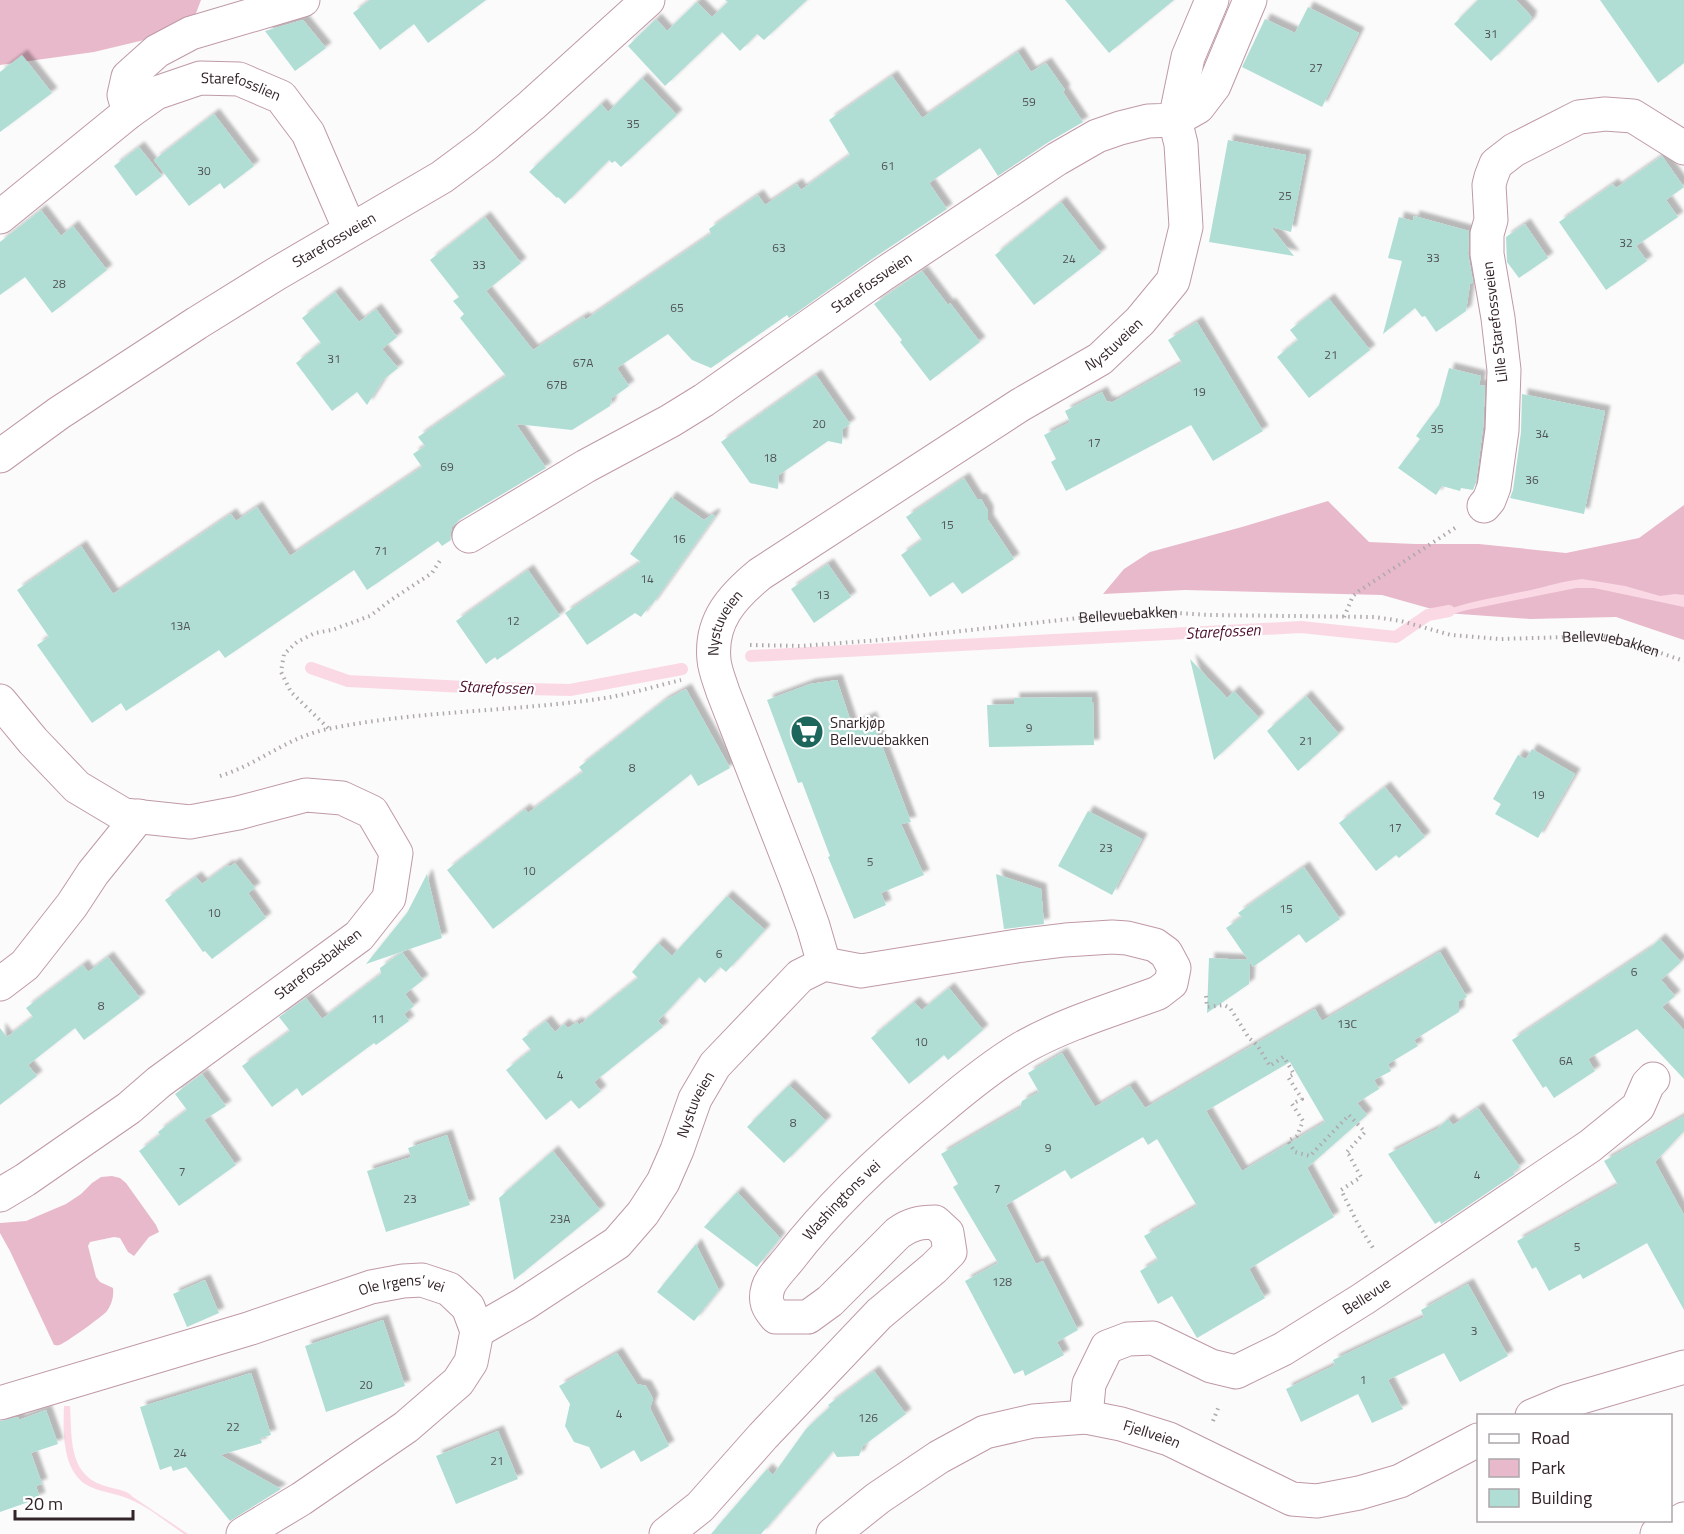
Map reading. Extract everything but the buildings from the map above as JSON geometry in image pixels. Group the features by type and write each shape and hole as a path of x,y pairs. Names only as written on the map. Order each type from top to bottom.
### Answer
{"street":[{"path":"129,112 124,95 128,77 157,51 191,33 303,0"},
{"name":"Starefossveien","path":"0,456 59,413 197,323 442,177 485,145 532,105 648,0"},
{"path":"1175,120 1188,57 1212,0"},
{"path":"1175,120 1198,107 1214,87 1250,0"},
{"name":"Starefosslien","path":"0,217 129,112 156,93 200,78 239,79 281,97 308,133 350,230"},
{"name":"Lille Starefossveien","path":"1484,506 1490,500 1494,487 1502,430 1504,370 1487,254 1487,234 1491,220 1489,185 1496,164 1514,150 1580,117 1605,114 1633,116 1684,148"},
{"name":"Starefossveien","path":"469,536 586,466 670,421 882,275 1057,159 1097,136 1120,128 1148,121 1175,120"},
{"name":"Nystuveien","path":"477,1330 524,1304 617,1243 643,1213 663,1182 695,1099 715,1065 800,976 824,964 813,926 723,692 714,660 716,628 731,600 750,582 790,554 993,422 1100,359 1140,321 1173,281 1186,227 1180,144 1175,120"},
{"name":"Starefossbakken","path":"0,701 33,741 77,787 124,815 189,822 238,813 306,795 342,798 372,812 396,854 389,898 359,936 159,1082 129,1108 26,1180 0,1195"},
{"path":"0,984 25,965 72,905 93,873 139,816"},
{"name":"Washingtons vei","path":"666,1534 699,1507 879,1314 950,1252 947,1233 935,1221 919,1222 898,1233 830,1301 808,1317 776,1317 767,1307 768,1286 801,1243 838,1201 912,1132 985,1071 1060,1029 1158,993 1170,983 1174,968 1166,953 1155,945 1112,937 1026,945 861,971 824,964"},
{"name":"Bellevue","path":"1086,1417 1089,1383 1107,1347 1128,1338 1153,1338 1211,1366 1236,1372 1283,1349 1363,1299 1590,1146 1638,1107 1648,1084 1653,1079"},
{"name":"Ole Irgens' vei","path":"0,1403 248,1329 371,1287 403,1281 422,1280 449,1289 468,1307 477,1330"},
{"path":"243,1534 301,1499 422,1414 458,1382 471,1362 477,1330"},
{"path":"1537,1414 1568,1401 1684,1366"},
{"name":"Fjellveien","path":"833,1534 878,1498 939,1457 985,1432 1033,1421 1086,1417 1121,1424 1169,1439 1292,1498 1317,1501 1359,1493 1400,1481 1477,1441"},
{"path":"1657,1534 1684,1519"}],"path":[{"path":"1344,616 1353,596 1359,591 1484,506"},
{"path":"328,729 291,692 281,672 284,654 297,642 315,633 332,630 370,616 432,573"},
{"name":"Bellevuebakken","path":"747,645 835,644 1079,618 1159,612 1380,618 1401,621 1446,634 1500,639 1603,636 1632,643 1684,661"},
{"path":"211,778 246,766 294,739 328,729 413,716 608,698 695,678 723,692"},
{"path":"1207,1004 1207,1007 1224,1005 1230,1008 1270,1066 1283,1057 1294,1074 1288,1077 1302,1099 1293,1104 1303,1121 1298,1136 1288,1141 1295,1152 1310,1156 1349,1115 1365,1132 1346,1153 1361,1177 1341,1190 1358,1224 1376,1252"},
{"path":"1212,1424 1221,1401"}],"green space":[{"path":"0,0 201,0 190,29 94,52 0,65"},
{"path":"1328,501 1369,542 1479,544 1566,553 1639,538 1684,505 1684,640 1616,617 1530,619 1446,613 1382,595 1185,590 1103,594 1124,569 1150,552"},
{"path":"112,1176 126,1183 159,1232 149,1237 134,1256 128,1252 120,1238 90,1242 88,1246 96,1277 100,1282 113,1288 111,1303 107,1311 75,1336 62,1344 54,1345 0,1233 0,1223 26,1221 66,1204 101,1177"}],"shaded area":[{"path":"1582,579 1625,586 1660,596 1684,595 1684,607 1594,588 1576,588 1438,618 1434,614 1470,603"},
{"path":"64,1406 70,1406 74,1452 83,1472 102,1485 130,1494 188,1534 184,1534 136,1502 90,1487 77,1477 68,1459"}],"waterway":[{"name":"Starefossen","path":"751,656 1301,627 1396,637 1428,615 1449,611"},
{"name":"Starefossen","path":"311,668 348,681 570,690 682,669"}],"place":[{"name":"Snarkjøp Bellevuebakken","path":"807,732"}]}
